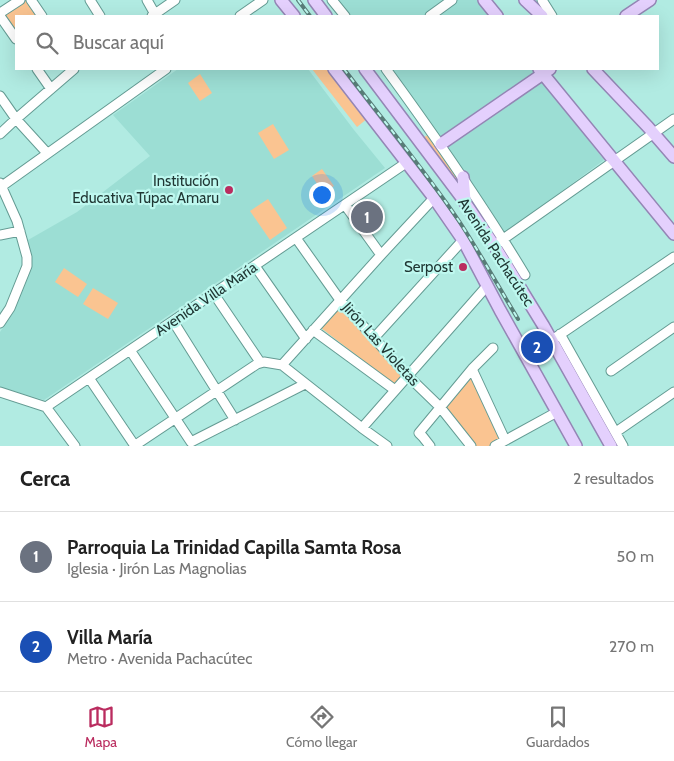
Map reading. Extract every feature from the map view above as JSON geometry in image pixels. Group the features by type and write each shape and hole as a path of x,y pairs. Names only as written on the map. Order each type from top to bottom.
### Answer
{"main road":[{"path":"281,0 293,15"},
{"path":"314,0 325,15"},
{"path":"484,0 496,15"},
{"path":"525,0 541,15"},
{"path":"628,15 650,0"},
{"name":"Avenida Pachacútec","path":"335,70 434,198 463,240 576,446"},
{"name":"Avenida Pachacútec","path":"366,70 465,202 499,242 556,337 611,446"},
{"path":"441,144 544,70 674,234"},
{"path":"594,70 674,157"},
{"path":"463,177 465,202"}],"street":[{"path":"15,38 0,15 20,0"},
{"path":"31,0 41,15"},
{"path":"90,0 99,15"},
{"path":"147,0 154,15"},
{"path":"155,15 175,0"},
{"path":"241,15 263,0"},
{"path":"332,0 344,15"},
{"path":"431,15 452,0"},
{"path":"542,0 551,15"},
{"path":"38,70 51,89"},
{"path":"0,134 73,70"},
{"path":"0,323 10,308 27,266 27,257 18,221 1,184 165,70"},
{"name":"Avenida Pachacútec","path":"387,70 441,144 463,177 499,242 525,275"},
{"path":"0,96 16,119 47,153"},
{"path":"499,242 674,120"},
{"name":"Avenida Villa María","path":"46,407 406,163"},
{"path":"282,366 434,198"},
{"path":"345,205 381,255"},
{"path":"0,235 20,231"},
{"name":"Jirón Las Violetas","path":"296,238 340,300 408,376 440,407 470,446"},
{"path":"374,338 463,240"},
{"path":"556,337 674,257"},
{"path":"255,266 306,339"},
{"path":"362,428 488,286"},
{"path":"214,294 260,362"},
{"path":"173,321 235,420"},
{"path":"611,371 674,327"},
{"path":"313,330 395,390"},
{"name":"Avenida Pachacútec","path":"556,337 623,446"},
{"path":"430,446 419,434 472,369 493,348"},
{"path":"130,350 191,442 305,384"},
{"path":"89,378 135,446 260,362 282,366 387,446"},
{"path":"472,369 505,440"},
{"path":"0,392 46,407 75,446"},
{"path":"616,432 674,392"},
{"path":"495,446 557,412"}],"shaded area":[{"path":"25,0 35,15 15,15 15,33 3,15"},
{"path":"328,0 477,0 489,15 339,15"},
{"name":"Institución Educativa Túpac Amaru","path":"177,70 309,70 385,168 44,400 0,387 0,332 14,312 30,268 31,257 28,240 77,212 150,156 113,115"},
{"path":"313,70 332,70 368,118 357,127"},
{"path":"381,70 533,70 604,160 505,233"},
{"path":"200,74 212,93 200,101 188,83"},
{"path":"273,124 289,150 274,159 258,133"},
{"path":"429,134 499,237 494,240 423,138"},
{"path":"322,169 334,186 323,193 312,176"},
{"path":"268,199 287,228 270,240 250,211"},
{"path":"64,268 87,284 78,297 55,282"},
{"path":"93,288 118,303 108,319 83,304"},
{"path":"342,305 402,375 394,384 321,328"},
{"path":"471,373 502,439 489,446 475,446 445,406"}],"railway":[{"path":"298,0 309,15"},
{"path":"345,70 459,221 518,319"}],"place":[{"name":"Institución Educativa Túpac Amaru","path":"229,190"},
{"name":"Parroquia La Trinidad Capilla Samta Rosa","path":"367,217"},
{"name":"Serpost","path":"463,267"},
{"name":"Villa María","path":"537,347"}]}
